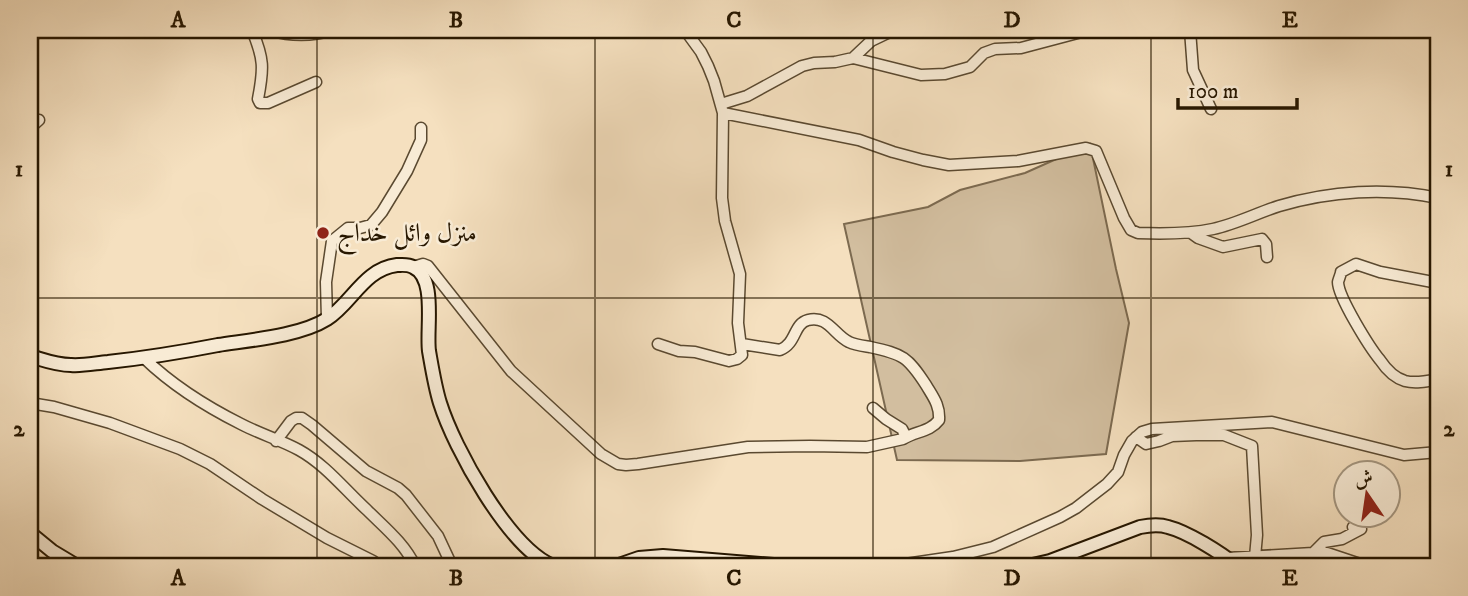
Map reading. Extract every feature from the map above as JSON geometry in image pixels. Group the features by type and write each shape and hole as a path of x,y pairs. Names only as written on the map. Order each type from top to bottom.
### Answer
{"street":[{"path":"30,38 41,30"},
{"path":"252,30 262,56 257,99 260,103 268,103 316,82"},
{"path":"271,30 304,35 334,30"},
{"path":"658,344 729,361 742,355 738,323 740,274 725,221 722,198 722,108 708,66 685,30"},
{"path":"853,58 871,41 894,30"},
{"path":"722,108 802,66 814,63 853,58 921,75 946,74 970,67 984,53 1021,48 1089,30"},
{"path":"1190,30 1194,70 1210,109"},
{"path":"722,108 859,140 893,152 949,165 1018,161 1086,148 1096,151 1131,230 1138,233 1216,229 1279,206 1363,191 1420,194 1438,198"},
{"path":"30,128 39,120"},
{"path":"327,318 326,282 332,241 348,228 371,225 382,212 407,171 421,140 421,128"},
{"path":"1190,232 1198,238 1223,247 1262,239 1266,244 1267,257"},
{"path":"30,356 55,364 73,365 144,358 280,335 327,318 376,272 404,264 413,267 421,272 426,283 429,350 440,402 452,435 489,500 510,530 528,550 553,566"},
{"path":"413,267 423,264 428,266 511,372 591,446 618,464 638,464 748,447 867,447 929,430 939,420 937,401 916,369 903,356 849,342 821,320 801,323 792,341 780,350 742,344"},
{"path":"1438,283 1380,272 1356,264 1341,272 1338,282 1343,298 1364,338 1393,374 1406,381 1438,379"},
{"path":"144,358 190,394 239,423 298,450 326,470 393,533 415,566"},
{"path":"30,403 110,423 186,452 218,468 261,499 305,525 380,566"},
{"path":"873,408 902,429 906,437"},
{"path":"276,440 290,421 296,418 302,418 312,425 366,471 406,495 438,536 452,566"},
{"path":"892,566 953,557 993,547 1076,509 1118,472 1124,455 1136,437 1152,429 1272,422 1404,455 1438,452"},
{"path":"1136,437 1146,444 1172,436 1224,435 1252,446 1257,535 1255,557"},
{"path":"1028,566 1155,524 1187,535 1232,562 1255,557 1326,553 1366,566"},
{"path":"1313,553 1324,542 1342,539 1358,530"},
{"path":"30,533 77,566"},
{"path":"616,566 639,558 663,556 786,566"}],"shaded area":[{"path":"1090,144 1129,323 1106,454 1020,461 897,460 844,224 928,207 960,190 1025,173"}],"place":[{"name":"منزل وائل خداج","path":"323,233"}]}
